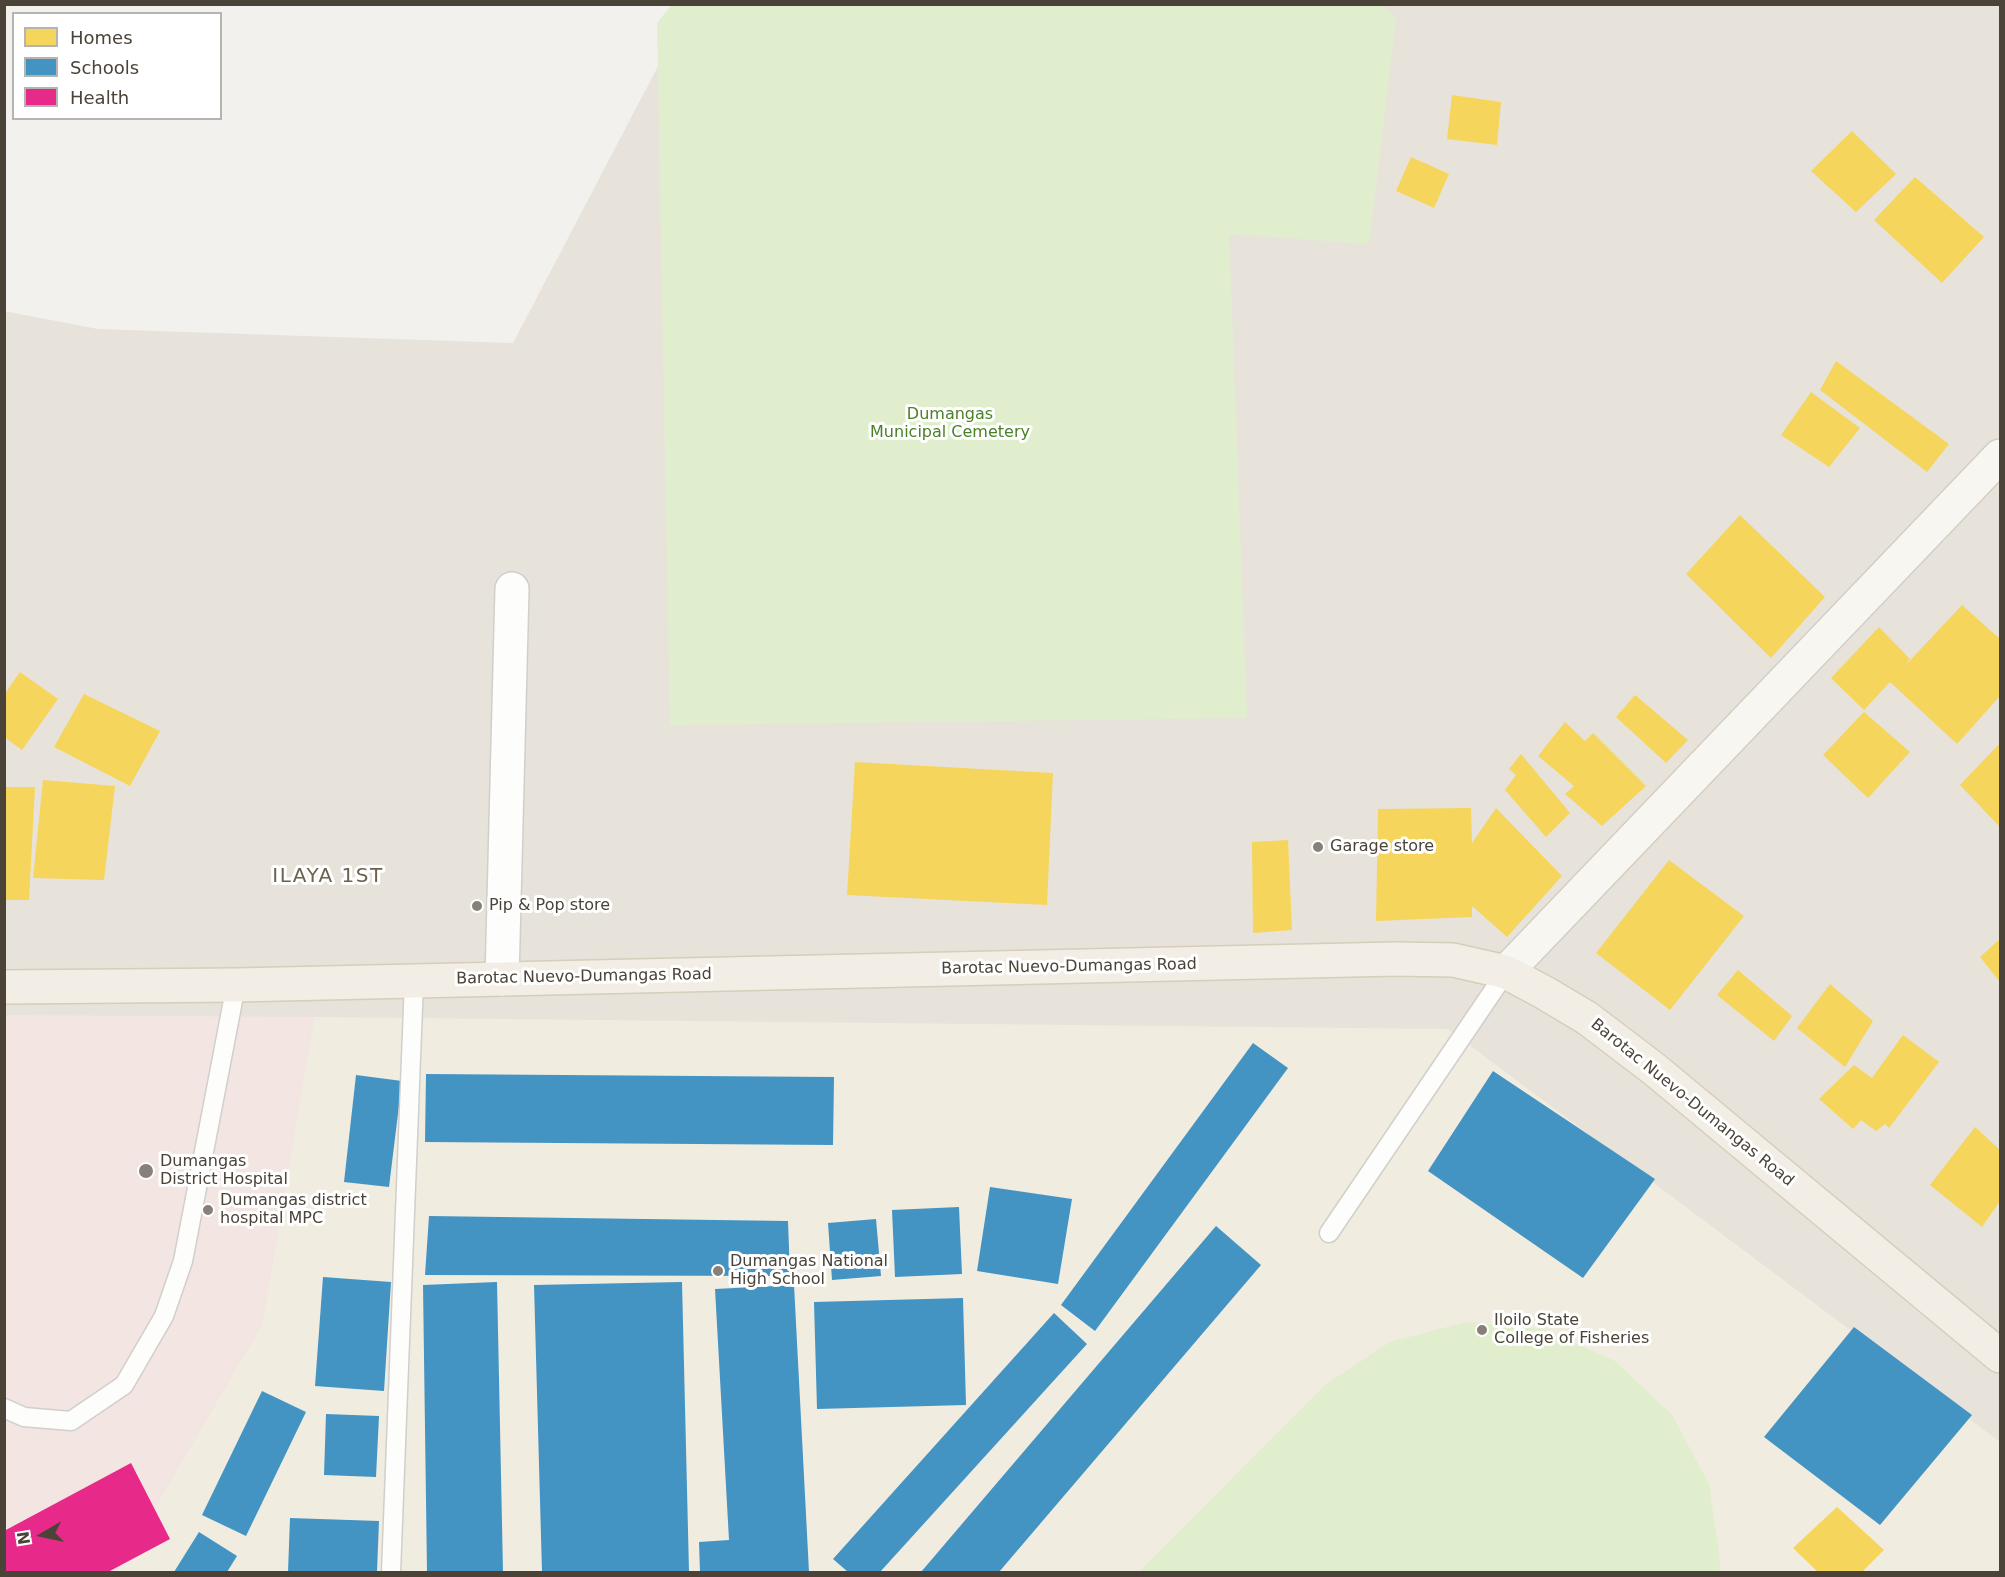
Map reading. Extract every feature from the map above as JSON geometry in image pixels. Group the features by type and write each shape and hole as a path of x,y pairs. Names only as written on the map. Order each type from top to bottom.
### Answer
{"main road":[{"name":"Barotac Nuevo-Dumangas Road","path":"4,987 236,985 1396,959 1453,960 1506,972 1587,1018 1654,1069 2001,1356"}],"street":[{"path":"1506,972 2001,456"},
{"path":"502,979 512,589"}],"lane":[{"path":"1329,1233 1506,972"},
{"path":"391,1572 414,981"},
{"path":"4,1408 24,1417 72,1421 124,1385 164,1316 183,1262 236,985"}],"shaded area":[{"path":"690,5 2000,5 2000,1572 5,1572 4,311 98,329 513,343"},
{"name":"Dumangas District Hospital","path":"5,1015 314,1017 262,1324 117,1572 5,1572"},
{"path":"314,1017 1448,1029 2000,1442 2000,1572 117,1572 262,1324"}],"green space":[{"name":"Dumangas Municipal Cemetery","path":"672,4 1384,4 1396,20 1369,244 1229,234 1247,718 670,725 657,23"},
{"path":"1466,1322 1544,1329 1615,1361 1672,1415 1709,1484 1720,1562 1719,1572 1139,1572 1325,1385 1390,1342"}],"building: Homes":[{"path":"1452,95 1501,102 1497,145 1447,139"},
{"path":"1852,131 1896,174 1856,212 1811,171"},
{"path":"1411,157 1449,174 1434,208 1396,191"},
{"path":"1915,177 1984,237 1942,283 1874,220"},
{"path":"1836,361 1949,444 1927,472 1820,390"},
{"path":"1811,392 1860,428 1829,467 1781,435"},
{"path":"1740,515 1825,597 1771,658 1686,574"},
{"path":"1962,605 2000,639 2000,696 1957,744 1890,682 1864,710 1831,678 1879,627 1910,659 1904,667"},
{"path":"20,672 58,699 22,750 4,737 4,695"},
{"path":"84,694 160,731 130,786 54,747"},
{"path":"1635,695 1688,740 1666,763 1616,717"},
{"path":"1864,712 1910,752 1868,798 1823,755"},
{"path":"1565,722 1585,741 1593,733 1646,786 1602,826 1565,794 1574,786 1538,756"},
{"path":"2000,743 2000,827 1960,785"},
{"path":"1521,754 1570,813 1546,837 1505,790 1516,775 1509,769"},
{"path":"855,762 1053,773 1047,905 847,895"},
{"path":"43,780 115,786 104,880 33,878"},
{"path":"4,787 35,787 29,900 4,900"},
{"path":"1471,808 1472,843 1496,808 1562,876 1507,937 1472,906 1472,917 1376,921 1378,809"},
{"path":"1288,840 1292,930 1253,933 1252,842"},
{"path":"1669,860 1744,916 1670,1010 1596,953"},
{"path":"2000,939 2000,982 1980,957"},
{"path":"1738,970 1792,1016 1774,1041 1717,995"},
{"path":"1830,984 1873,1021 1845,1067 1797,1028"},
{"path":"1903,1035 1939,1062 1889,1128 1885,1124 1876,1131 1861,1120 1853,1129 1819,1099 1854,1065 1872,1078"},
{"path":"1975,1127 2000,1150 2000,1201 1982,1227 1930,1185"},
{"path":"1837,1507 1884,1550 1862,1572 1818,1572 1793,1548"}],"building: Schools":[{"path":"1253,1043 1288,1068 1095,1331 1061,1305"},
{"path":"1493,1071 1655,1179 1583,1278 1428,1171"},
{"path":"426,1074 834,1077 833,1145 425,1142"},
{"path":"356,1075 402,1081 389,1187 344,1182"},
{"path":"990,1187 1072,1199 1058,1284 977,1271"},
{"path":"959,1207 962,1274 895,1277 892,1210"},
{"path":"429,1216 788,1221 790,1276 425,1275"},
{"path":"876,1219 881,1276 832,1280 828,1223"},
{"path":"1216,1226 1261,1265 999,1572 921,1572"},
{"path":"323,1277 391,1282 384,1391 315,1386"},
{"path":"497,1282 503,1572 427,1572 423,1285"},
{"path":"682,1282 689,1572 542,1572 534,1285"},
{"path":"794,1285 809,1572 700,1572 699,1542 729,1540 715,1289"},
{"path":"963,1298 966,1405 817,1409 814,1302"},
{"path":"1054,1313 1087,1344 880,1572 848,1572 833,1559"},
{"path":"1854,1327 1972,1415 1880,1525 1764,1437"},
{"path":"262,1391 306,1412 246,1536 202,1515"},
{"path":"326,1414 379,1416 376,1477 324,1475"},
{"path":"290,1518 379,1521 377,1572 288,1572"},
{"path":"199,1532 237,1556 227,1572 174,1572"}],"building: Health":[{"path":"131,1463 170,1539 108,1572 4,1572 4,1531"}],"place":[{"name":"Garage store","path":"1318,847"},
{"name":"Pip & Pop store","path":"477,906"},
{"name":"Dumangas District Hospital","path":"146,1171"},
{"name":"Dumangas district hospital MPC","path":"208,1210"},
{"name":"Dumangas National High School","path":"718,1271"},
{"name":"Iloilo State College of Fisheries","path":"1482,1330"}],"district":[{"name":"ILAYA 1ST","path":"328,877"}]}
